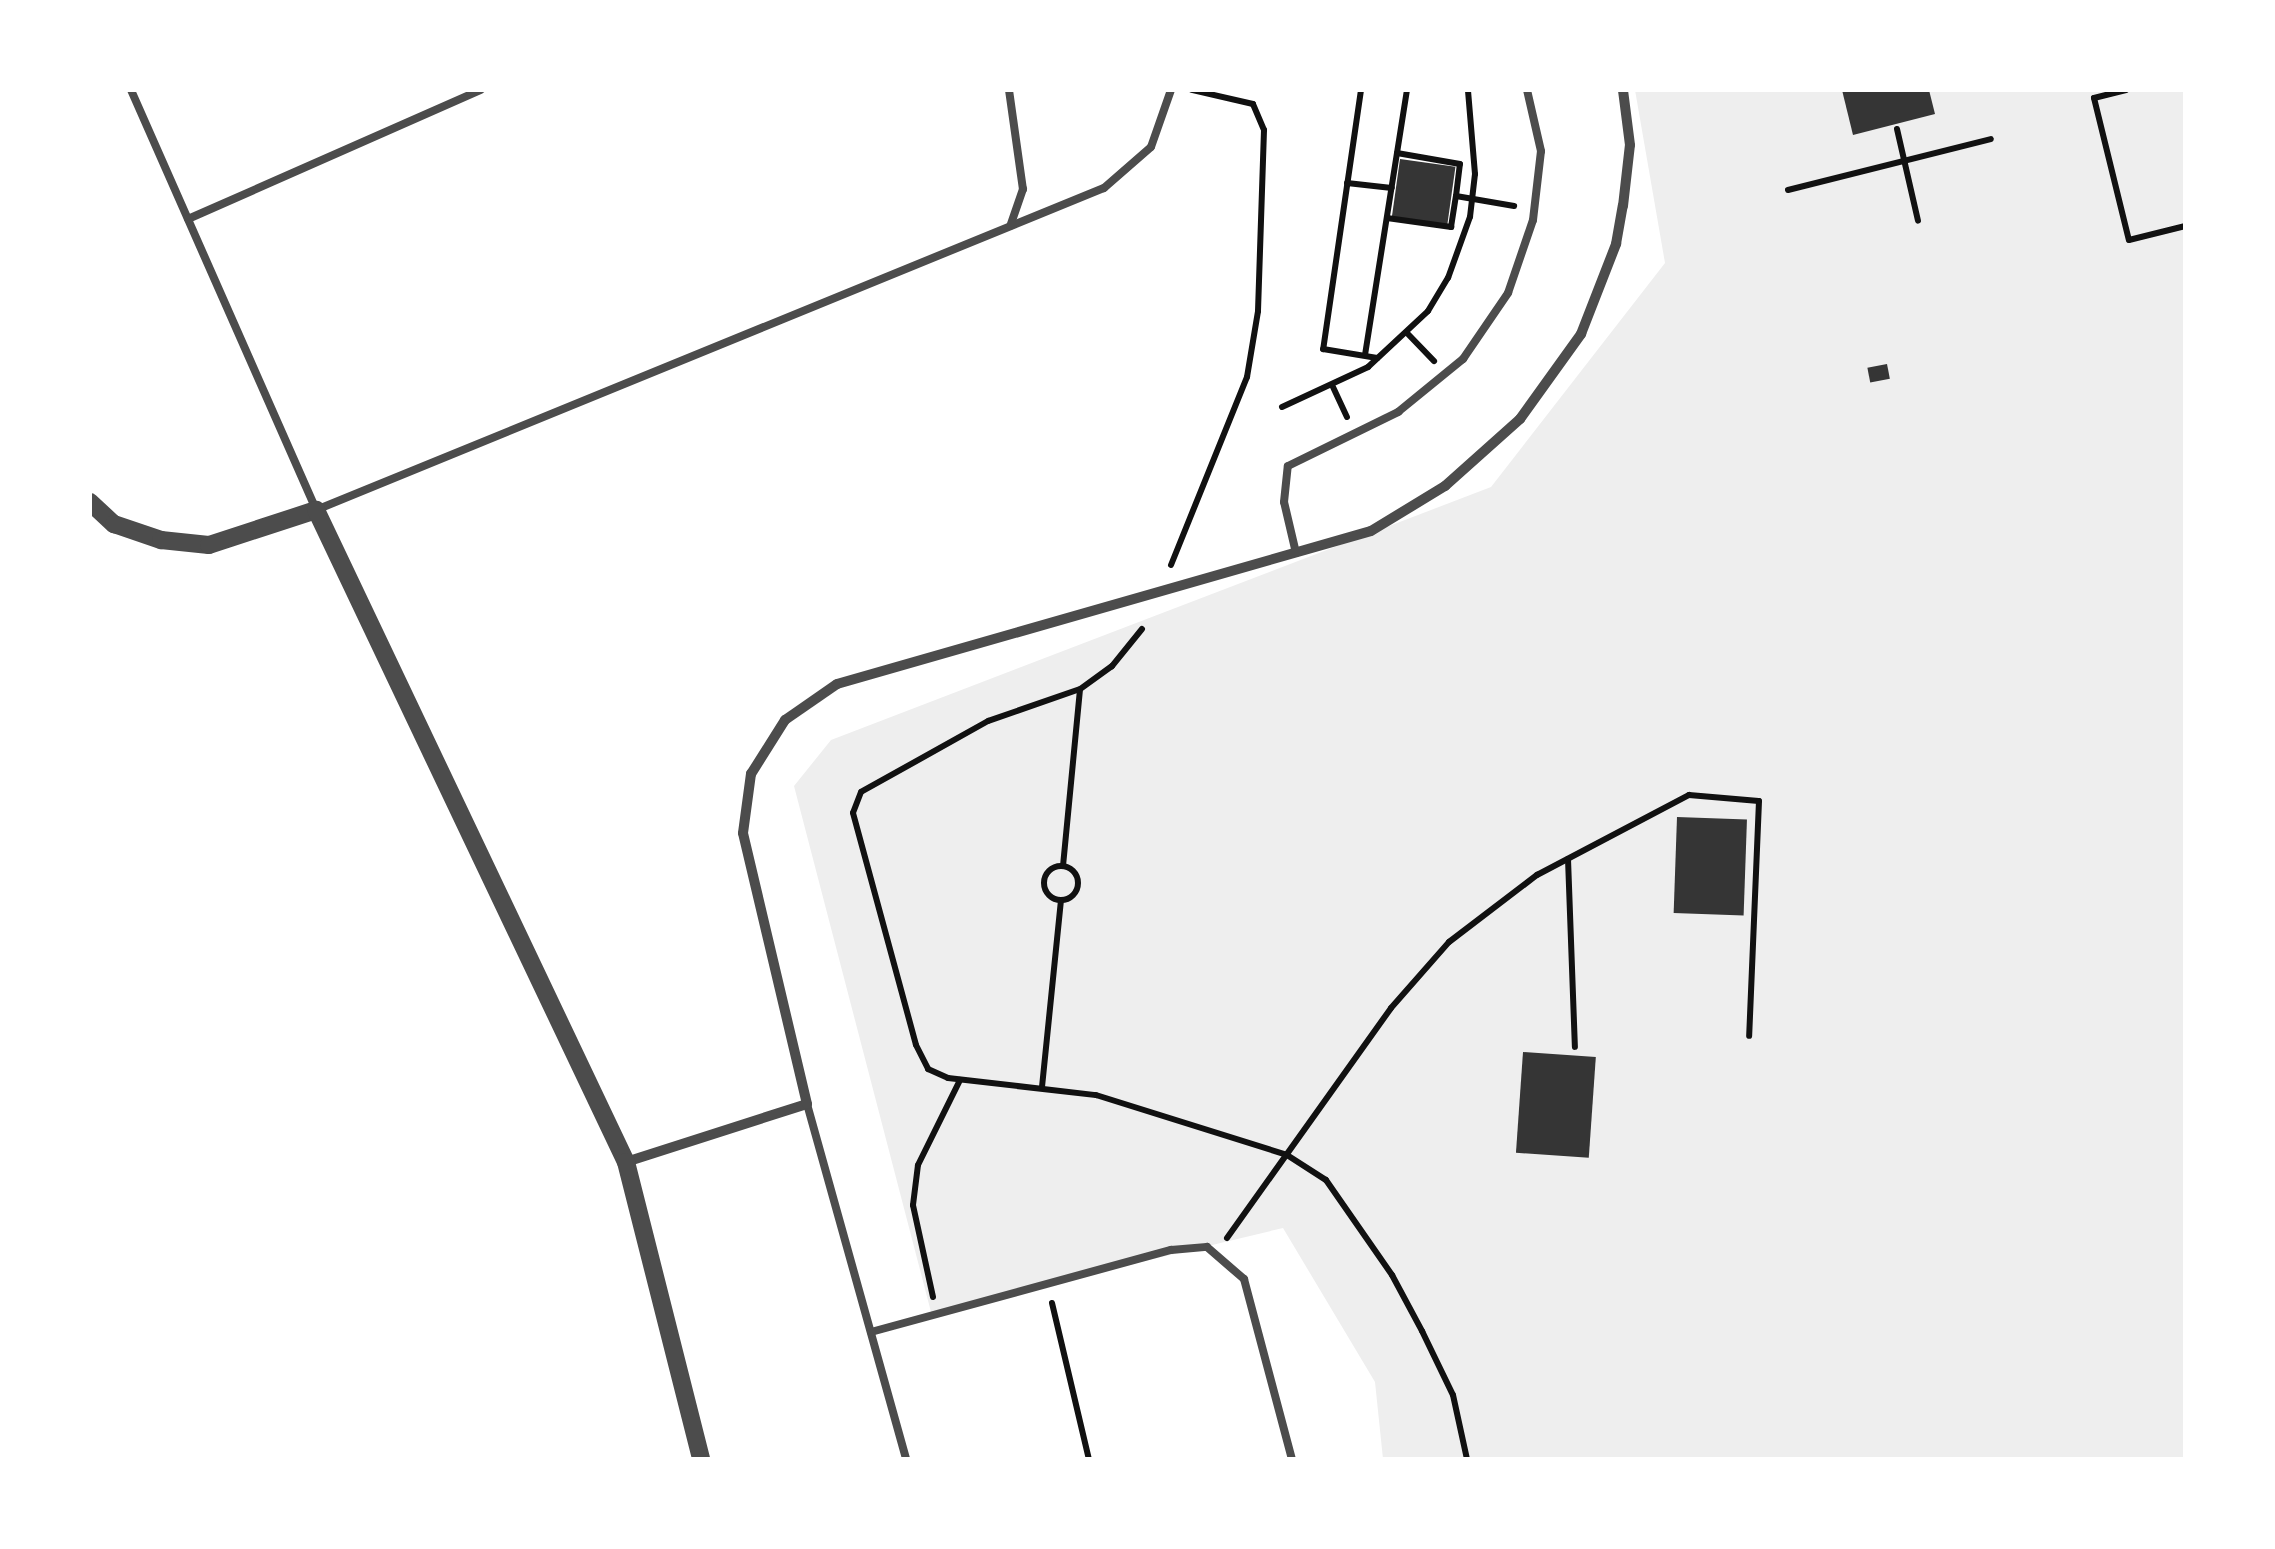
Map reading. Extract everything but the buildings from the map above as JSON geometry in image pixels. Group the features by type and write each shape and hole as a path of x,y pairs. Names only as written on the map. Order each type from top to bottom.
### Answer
{"street":[{"path":"626,1162 807,1104 744,833 751,774 785,720 837,684 1296,555 1371,531 1433,494 1520,419 1581,334 1616,244 1630,145 1622,90"},
{"path":"90,502 114,524 162,540 210,545 316,510 626,1162 701,1459"}],"lane":[{"path":"131,90 316,510 1010,226 1122,176 1151,147 1171,90"},
{"path":"188,220 481,90"},
{"path":"1009,90 1024,190 1010,226"},
{"path":"1296,555 1284,502 1288,466 1398,412 1446,373 1508,293 1535,210 1541,150 1527,90"},
{"path":"807,1104 906,1459"},
{"path":"870,1332 1171,1250 1207,1246 1244,1279 1292,1459"}],"path":[{"path":"1171,565 1247,377 1258,311 1264,130 1253,104 1192,90"},
{"path":"1361,90 1323,349 1378,358"},
{"path":"1365,356 1407,90"},
{"path":"1282,407 1333,387 1378,358 1407,333 1448,278 1472,198 1468,90"},
{"path":"2126,90 2094,98 2106,172 2129,240 2185,226"},
{"path":"1897,129 1918,221"},
{"path":"1788,190 1991,139"},
{"path":"1387,218 1451,227 1456,196 1460,164 1397,153"},
{"path":"1347,183 1392,188"},
{"path":"1456,196 1535,210"},
{"path":"1407,333 1446,373"},
{"path":"1333,387 1354,431"},
{"path":"1142,629 1112,666 1080,689 988,721 861,792 853,813 916,1045 928,1069 960,1080 1096,1095 1287,1155 1326,1180 1392,1274 1453,1394 1467,1459"},
{"path":"1063,866 1080,689"},
{"path":"1217,1252 1392,1008 1450,942 1568,858 1689,795 1759,801 1749,1036"},
{"path":"1568,858 1575,1048"},
{"path":"1061,900 1051,896 1044,882 1049,871 1063,866"},
{"path":"1042,1087 1061,900 1077,886 1076,876 1063,866"},
{"path":"937,1311 913,1204 918,1166 960,1080"},
{"path":"1046,1282 1089,1459"}],"shaded area":[{"path":"1635,90 2185,90 2185,1459 1383,1459 1375,1382 1283,1228 931,1312 794,786 831,740 1491,487 1665,263"}]}
